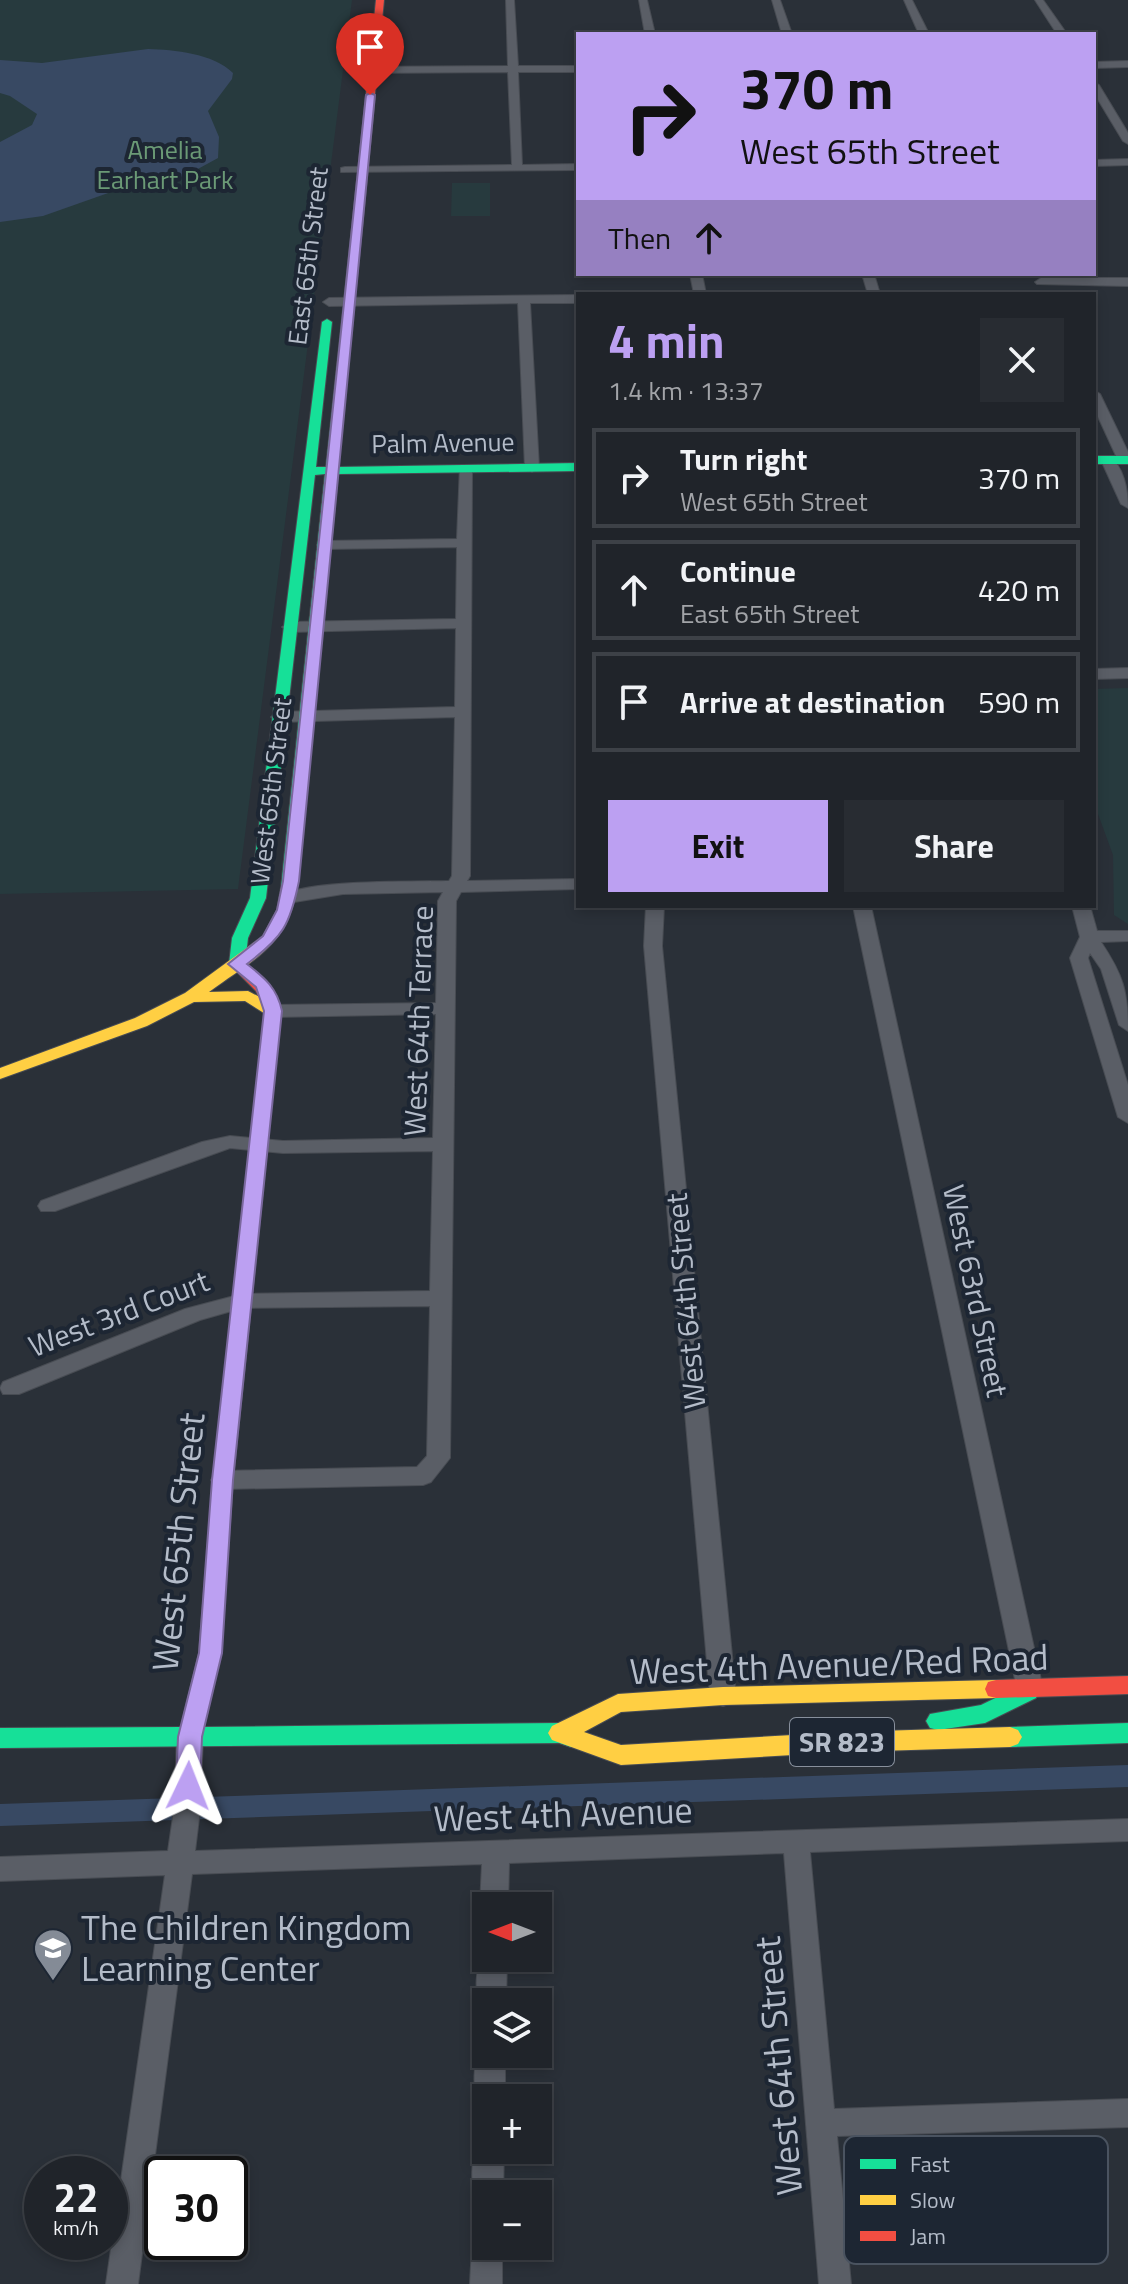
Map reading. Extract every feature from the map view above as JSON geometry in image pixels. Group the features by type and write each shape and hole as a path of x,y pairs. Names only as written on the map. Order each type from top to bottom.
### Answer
{"main road":[{"name":"East 65th Street","path":"365,0 365,70"},
{"name":"East 65th Street","path":"332,471 349,302 354,170 365,70 380,0"},
{"name":"East 65th Street","path":"339,218 354,170"},
{"name":"East 65th Street","path":"309,471 332,277"},
{"name":"Palm Avenue","path":"309,471 576,467"},
{"name":"West 65th Street","path":"237,964 240,938 258,898 309,471"},
{"name":"West 65th Street","path":"237,964 270,939 281,921 289,889 332,471"},
{"path":"0,1074 141,1022 191,997 237,964 263,984 273,1011"},
{"path":"191,997 248,996 273,1011"},
{"name":"West 65th Street","path":"190,1737 210,1653 223,1480 273,1011"},
{"name":"West 4th Avenue/Red Road","path":"560,1733 618,1703 723,1696 1128,1685"},
{"path":"845,1742 876,1723 968,1720 1007,1707 1030,1689 1055,1703"},
{"path":"1073,1714 1128,1732"},
{"name":"West 4th Avenue/Red Road","path":"0,1738 560,1733 621,1755 845,1742 1128,1732"}],"street":[{"path":"510,0 517,168"},
{"path":"643,0 650,32"},
{"path":"776,0 786,32"},
{"path":"908,0 923,32"},
{"path":"1039,0 1061,32"},
{"path":"1096,65 1128,64"},
{"path":"365,70 576,69"},
{"path":"1096,88 1128,141"},
{"path":"1096,163 1128,162"},
{"path":"354,170 576,167"},
{"path":"1042,283 1128,282"},
{"path":"329,302 576,299"},
{"path":"524,300 532,468"},
{"path":"1096,401 1128,504"},
{"name":"West 64th Terrace","path":"223,1480 423,1476 438,1458 447,901 461,876 465,469"},
{"path":"324,545 464,543"},
{"path":"290,627 464,623"},
{"path":"1096,674 1128,673"},
{"path":"279,717 463,712"},
{"path":"289,889 576,884"},
{"name":"West 64th Street","path":"655,908 653,946 723,1696"},
{"name":"West 63rd Street","path":"862,908 1030,1689"},
{"path":"1082,908 1089,937 1110,969 1128,1025"},
{"path":"1089,937 1128,936"},
{"path":"1089,937 1079,958 1128,1117"},
{"path":"273,1011 444,1008"},
{"path":"48,1206 230,1142 283,1147 444,1144"},
{"name":"West 3rd Court","path":"11,1388 193,1314 242,1301 441,1298"},
{"name":"West 65th Street","path":"122,2284 187,1810 190,1737"},
{"name":"West 4th Avenue","path":"0,1869 1128,1830"},
{"name":"West 64th Street","path":"796,1841 835,2284"},
{"path":"495,1892 496,1852"},
{"path":"821,2123 1128,2113"},
{"path":"486,2284 487,2260"}],"green space":[{"name":"Amelia Earhart Park","path":"0,0 352,0 238,889 0,894"},
{"path":"452,183 490,183 490,216 451,216"},
{"path":"1128,688 1128,924 1114,915 1113,855 1096,808 1096,689"}],"water":[{"path":"148,49 204,57 233,73 232,79 208,111 219,137 218,158 185,176 128,186 43,216 0,222 0,142 32,125 37,114 0,93 0,60 42,63"}],"waterway":[{"path":"0,1815 1128,1776"}],"traffic: fast":[{"path":"289,888 359,208"},
{"path":"237,964 240,938 258,898 327,322"},
{"path":"1096,460 1128,460"},
{"path":"311,471 576,467"},
{"path":"190,1737 210,1653 223,1480 252,1208"},
{"path":"938,1721 985,1714 1028,1691"},
{"path":"0,1738 560,1733 571,1737"},
{"path":"1010,1737 1128,1733"}],"traffic: slow":[{"path":"0,1074 141,1022 191,997 270,939 285,910 289,888"},
{"path":"191,997 248,996 273,1011"},
{"path":"560,1733 618,1703 723,1696 996,1689"},
{"path":"571,1737 621,1755 845,1742 1010,1737"}],"traffic: jam":[{"path":"359,208 380,0"},
{"path":"237,964 264,989 273,1011 252,1208"},
{"path":"996,1689 1128,1685"}],"place":[{"name":"The Children Kingdom Learning Center","path":"53,1982"}],"route":[{"path":"188,1786 190,1737 210,1653 223,1480 273,1011 263,984 237,964 270,939 285,910 291,881 370,95"}]}
